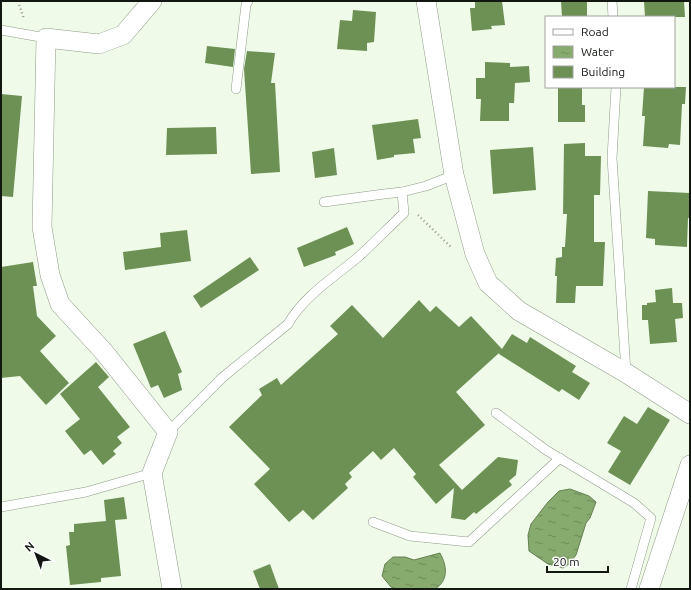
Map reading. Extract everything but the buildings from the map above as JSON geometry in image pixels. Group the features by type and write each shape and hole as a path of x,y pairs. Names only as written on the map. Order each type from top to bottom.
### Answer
{"street":[{"path":"152,1 123,35 99,44 46,38 42,227 50,275 60,304 104,352 143,398 168,432 152,473 172,589"},
{"path":"426,1 454,175 475,254 488,283 519,311 626,373 690,414"},
{"path":"649,589 690,465"}],"lane":[{"path":"236,90 246,5 248,1"},
{"path":"612,1 613,16"},
{"path":"1,30 46,38"},
{"path":"616,88 612,158 626,373"},
{"path":"324,202 402,192 426,186 454,175"},
{"path":"168,432 223,377 288,324 295,312 315,293 358,257 404,214 402,192"},
{"path":"496,413 546,450 634,503 651,518 631,589"},
{"path":"373,522 410,536 469,542 560,458"},
{"path":"1,507 86,492 152,473"}],"path":[{"path":"404,214 418,215 456,252"}],"water":[{"path":"570,489 589,496 596,502 590,518 586,523 576,555 569,564 563,568 548,564 529,551 528,535 531,524 548,502 559,491"},
{"path":"440,553 444,563 445,577 440,585 435,589 397,589 391,587 382,576 385,564 393,557 405,557 414,560"}]}
